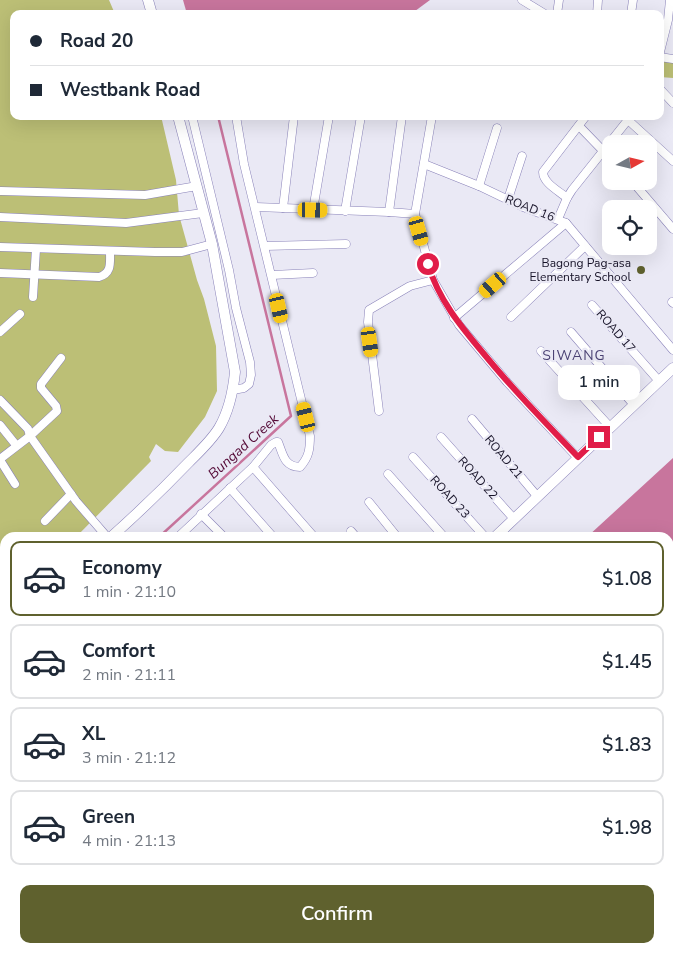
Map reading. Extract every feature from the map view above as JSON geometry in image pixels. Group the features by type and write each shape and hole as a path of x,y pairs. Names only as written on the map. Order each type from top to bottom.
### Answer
{"street":[{"path":"522,0 538,10"},
{"path":"664,39 670,20 670,0"},
{"path":"664,93 673,103"},
{"path":"115,532 208,442 219,427 234,390 235,372 212,244 179,120"},
{"path":"193,120 250,362 251,375 249,384 244,388 234,390"},
{"path":"183,532 253,467 271,445 276,442 280,445 281,453 285,460 295,467 300,467 310,449 310,436 256,207 244,164 237,120"},
{"path":"283,208 294,120"},
{"path":"313,210 328,120"},
{"path":"345,211 360,120"},
{"path":"389,212 401,120"},
{"path":"431,120 415,214 433,280 454,318 507,382 578,457"},
{"path":"567,198 542,175 583,120"},
{"path":"615,135 627,120"},
{"path":"631,120 673,162"},
{"path":"579,126 602,149"},
{"path":"479,186 497,128"},
{"path":"558,219 567,198 602,151"},
{"path":"508,199 522,156"},
{"name":"ROAD 16","path":"424,164 479,186 523,207 566,223 673,350"},
{"path":"1,190 146,195 197,186"},
{"path":"640,190 673,229"},
{"path":"256,207 415,214"},
{"path":"0,217 126,224 204,213"},
{"path":"454,318 566,223"},
{"path":"0,247 182,252 212,244"},
{"path":"265,246 346,244"},
{"path":"511,318 586,246"},
{"path":"32,298 36,249"},
{"path":"0,273 99,277 104,275 110,268 110,251"},
{"path":"272,275 313,273"},
{"path":"378,411 368,322 369,310 410,286 433,280"},
{"name":"ROAD 17","path":"592,305 659,381"},
{"path":"0,332 20,314"},
{"path":"571,332 634,405"},
{"path":"541,351 610,427"},
{"path":"15,484 0,460 57,411 56,406 41,388 41,384 61,358"},
{"path":"500,532 673,368"},
{"path":"0,400 28,430 30,436 71,494 103,532"},
{"name":"ROAD 21","path":"472,419 537,496"},
{"path":"0,425 16,445"},
{"name":"ROAD 22","path":"441,437 514,519"},
{"name":"ROAD 23","path":"413,457 481,532"},
{"path":"253,467 310,532"},
{"path":"388,474 440,532"},
{"path":"230,488 269,532"},
{"path":"45,521 71,494"},
{"path":"370,502 393,532"},
{"path":"201,514 219,532"}],"green space":[{"path":"0,0 109,0 113,10 10,10 10,120 162,120 176,180 179,215 216,346 217,391 205,417 178,452 165,451 156,444 149,457 151,461 81,532 0,532"},
{"path":"664,60 673,61 673,78 664,77"}],"shaded area":[{"path":"183,0 430,0 416,10 186,10"},
{"path":"673,458 673,532 592,532"}],"waterway":[{"name":"Bungad Creek","path":"165,532 291,416 219,120"}],"place":[{"name":"Bagong Pag-asa Elementary School","path":"641,270"}],"district":[{"name":"SIWANG","path":"574,355"}],"route":[{"path":"428,264 433,280 459,325 507,382 578,457 599,437"}]}
